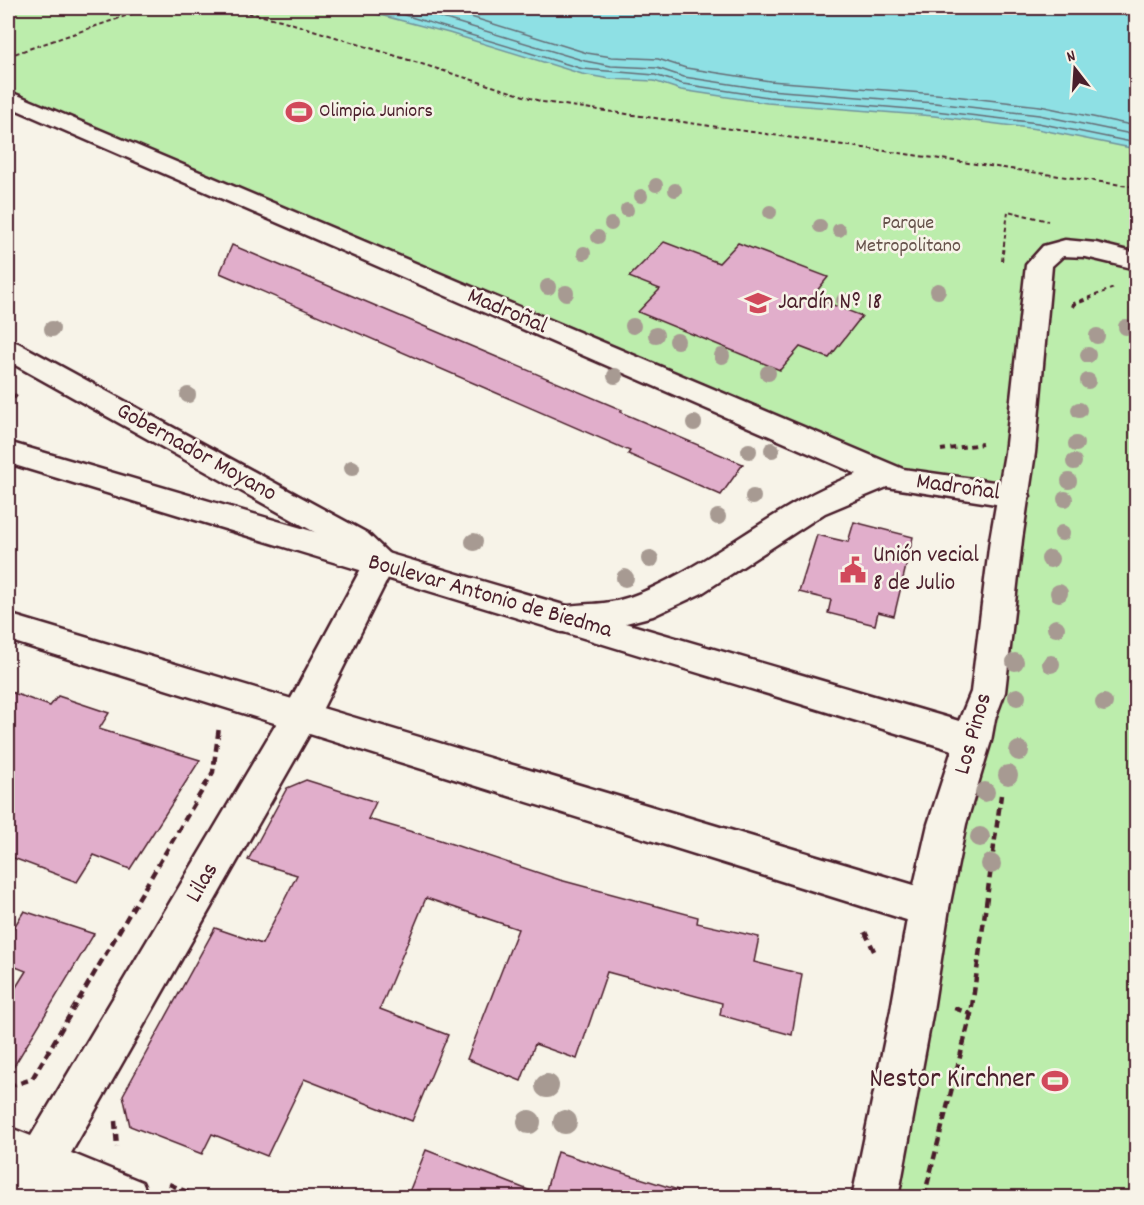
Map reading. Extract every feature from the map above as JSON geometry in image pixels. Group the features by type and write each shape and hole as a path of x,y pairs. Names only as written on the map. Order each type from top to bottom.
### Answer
{"street":[{"name":"Madroñal","path":"8,98 898,479 1015,496"},
{"name":"Los Pinos","path":"875,1197 912,1010 929,908 948,824 973,741 977,719 988,692 1006,540 1015,496 1039,265 1046,255 1057,249 1068,248 1101,252 1137,261"},
{"name":"Gobernador Moyano","path":"8,349 356,541 379,564"},
{"name":"Boulevar Antonio de Biedma","path":"8,452 973,741"},
{"path":"561,619 615,614 650,603 692,583 846,488 888,475"},
{"name":"Lilas","path":"23,1169 301,715 379,564"},
{"path":"8,627 929,908"},
{"path":"23,1169 126,1197"}],"path":[{"path":"8,56 148,8"},
{"path":"226,8 263,18 281,20 543,102 1137,187"},
{"path":"1002,270 1008,211 1058,223"},
{"path":"938,451 947,448 982,446 984,434"},
{"path":"8,1087 32,1079 213,772 219,721"},
{"path":"863,927 878,958"}],"green space":[{"name":"Parque Metropolitano","path":"8,8 1136,8 1136,1197 875,1197 1015,496 898,479 8,98"}],"water":[{"path":"353,8 1136,8 1136,149 1037,129 934,116 767,103 681,90 654,81 610,79 582,74 449,33"}],"building":[{"path":"664,242 719,263 738,243 828,277 812,297 862,316 829,358 800,347 780,370 638,312 660,289 629,277"},
{"path":"232,245 622,410 620,412 743,464 721,495 628,454 630,451 220,273"},
{"path":"854,522 913,537 894,616 878,612 875,625 828,613 831,600 799,592 817,535 848,542"},
{"path":"8,691 50,706 58,696 109,713 99,729 200,760 130,869 94,855 77,882 8,856"},
{"path":"306,780 376,802 368,819 560,880 698,917 697,923 759,937 754,962 802,974 792,1035 720,1015 722,1003 607,972 577,1059 535,1044 521,1081 467,1059 518,929 426,898 380,1009 448,1035 412,1121 304,1079 267,1156 212,1134 202,1154 130,1126 123,1095 215,928 262,944 297,875 248,860 287,788"},
{"path":"24,911 94,934 8,1076 8,1000 26,971 8,964 8,937"},
{"path":"426,1150 541,1195 540,1197 407,1197"},
{"path":"557,1152 678,1190 676,1197 544,1197"}],"place":[{"name":"Olimpia Juniors","path":"299,112"},
{"name":"Jardín Nº 18","path":"758,303"},
{"name":"Unión vecial 8 de Julio","path":"853,570"},
{"name":"Nestor Kirchner","path":"1055,1081"}]}
